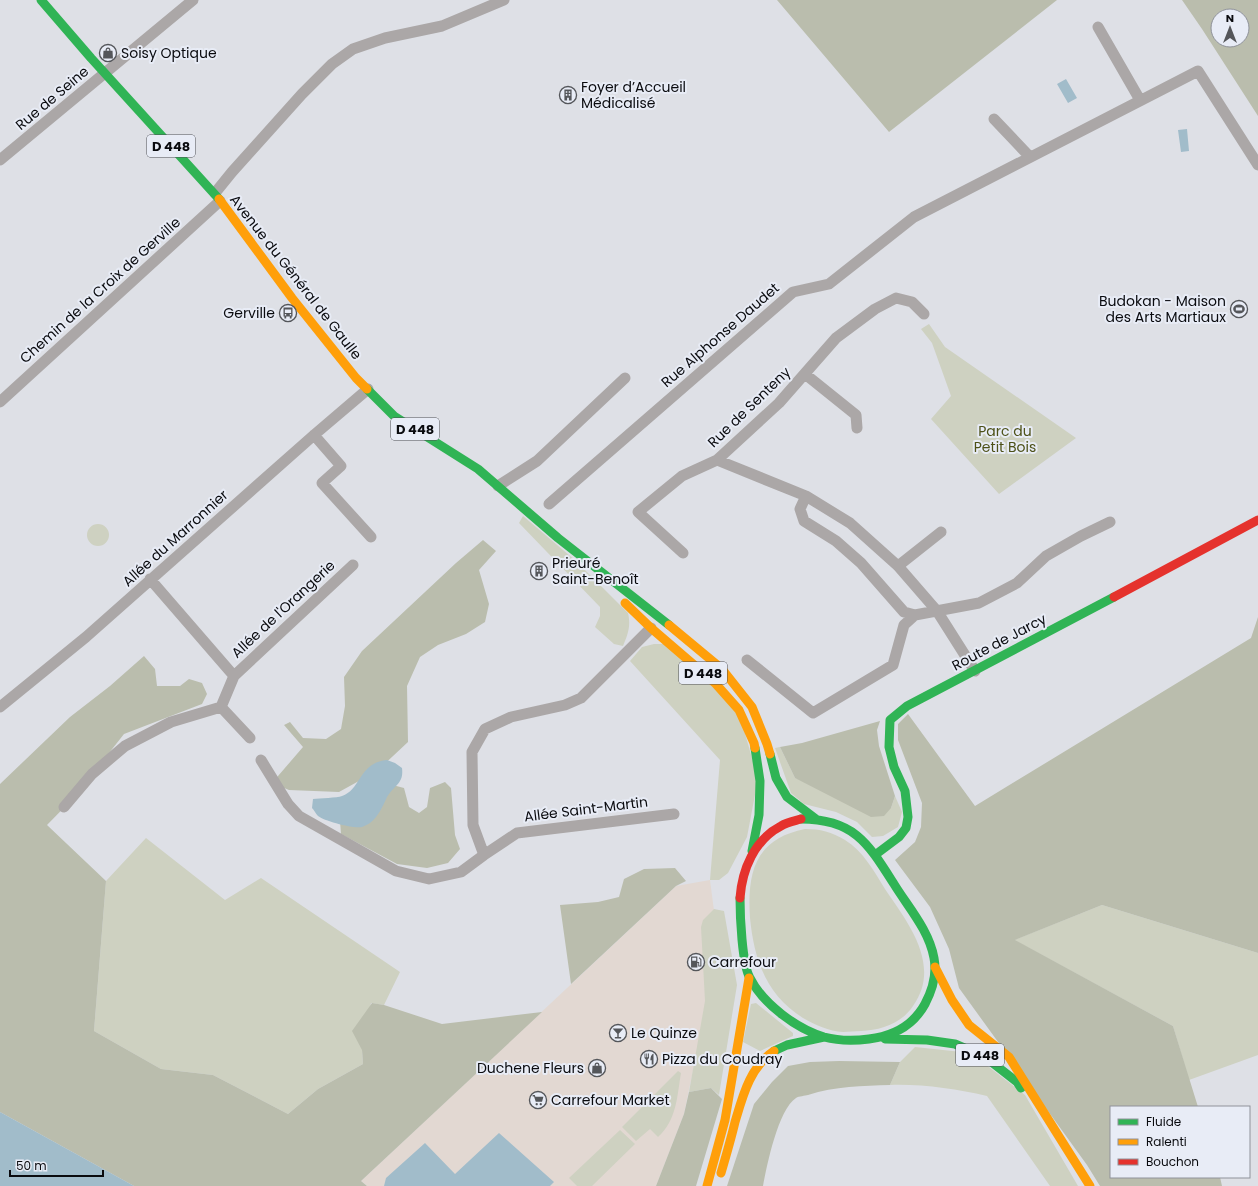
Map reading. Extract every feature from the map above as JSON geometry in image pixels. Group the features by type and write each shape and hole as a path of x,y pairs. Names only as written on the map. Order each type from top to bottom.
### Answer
{"main road":[{"name":"Avenue du Général de Gaulle","path":"41,0 217,197 292,298 368,389 394,416 478,469 558,538"},
{"name":"Route de Jarcy","path":"875,855 900,837 906,828 908,817 905,791 894,767 889,747 890,720 907,706 1258,520"},
{"name":"D 448","path":"558,538 651,628 714,683 739,710 754,743 760,781 759,815 752,852"},
{"name":"D 448","path":"558,538 662,619 722,669 752,707 767,744 776,778 788,797 816,819"},
{"path":"707,1186 725,1120 749,978 740,912 740,896 746,864 752,852 768,834 782,825 801,819 816,819 840,825 853,834 868,846 875,855 916,918 931,945 936,967 934,982 922,1011 910,1025 895,1033 880,1038 850,1041 824,1037 807,1030 784,1015 766,1000 749,978"},
{"name":"D 448","path":"936,967 952,1000 969,1025 1009,1057 1090,1186"},
{"path":"719,1179 744,1092 752,1074 765,1057 777,1049 787,1045 824,1037"},
{"name":"D 448","path":"880,1038 927,1040 955,1044 985,1057 1017,1082 1052,1126"}],"street":[{"name":"Rue de Seine","path":"0,160 193,0"},
{"name":"Chemin de la Croix de Gerville","path":"0,402 217,197 232,172 302,94 332,64 353,49 385,38 442,26 504,0"},
{"path":"1098,27 1140,100"},
{"name":"Rue Alphonse Daudet","path":"549,504 793,292 829,284 914,217 1198,71 1258,165"},
{"path":"994,119 1030,157"},
{"name":"Rue de Senteny","path":"683,553 638,512 682,476 717,460 779,403 836,338 875,309 896,298 912,302 924,314"},
{"path":"805,374 856,415 857,428"},
{"path":"498,486 537,461 625,378"},
{"name":"Allée du Marronnier","path":"0,707 86,636 314,434 368,389"},
{"path":"314,434 341,466 322,484 371,537"},
{"path":"717,460 806,496 850,523 898,566 937,611 975,671"},
{"path":"806,496 800,509 804,521 836,541 861,563 904,612 915,615 979,604 1017,583 1046,556 1081,536 1110,522"},
{"path":"898,566 941,532"},
{"name":"Allée de l'Orangerie","path":"234,676 353,565"},
{"path":"150,579 234,676 221,707"},
{"path":"747,660 813,713 893,665 904,624 915,615"},
{"path":"484,855 473,825 472,752 485,729 511,717 565,705 580,698 651,628"},
{"path":"221,707 250,738"},
{"path":"64,807 92,774 125,746 171,722 221,707"},
{"name":"Allée Saint-Martin","path":"261,760 288,804 299,816 396,871 429,879 461,872 517,833 674,814"}],"shaded area":[{"path":"710,880 718,941 684,1114 656,1186 367,1186 361,1181 676,886"}],"green space":[{"path":"777,0 1057,0 889,132"},
{"path":"1182,0 1258,0 1258,116 1214,48 1250,48 1250,8 1210,8 1210,41"},
{"name":"Parc du Petit Bois","path":"929,324 945,347 1076,438 999,494 931,419 951,396 932,343 921,329"},
{"path":"523,516 576,561 628,613 628,630 623,646 614,644 595,627 600,616 600,607 519,523"},
{"path":"98,524 106,527 109,535 106,543 98,546 90,543 87,535 90,527"},
{"path":"483,540 496,551 479,570 489,604 485,622 466,634 438,645 420,657 407,686 408,742 377,771 339,792 289,790 272,783 303,747 284,725 290,722 303,738 326,739 341,729 345,706 344,677 362,651 456,563"},
{"path":"1258,617 1258,953 1102,905 1015,940 1173,1026 1198,1106 1110,1106 1110,1178 1220,1178 1222,1186 1100,1186 1087,1165 959,988 949,949 930,907 895,860 915,842 921,827 922,803 898,740 898,724 908,714 975,806 1251,638"},
{"path":"654,644 666,644 738,709 758,779 747,837 728,873 719,880 710,880 720,760 630,661 642,647"},
{"path":"144,656 155,669 157,686 180,686 189,679 202,683 207,694 202,704 124,734 109,753 96,775 47,825 106,881 94,1031 161,1069 213,1075 288,1114 318,1089 363,1064 362,1050 352,1031 372,1003 384,1005 442,1024 542,1012 361,1181 367,1186 134,1186 0,1112 0,784 70,717 110,686"},
{"path":"880,721 877,730 879,746 895,796 891,808 884,816 871,817 795,778 780,747 802,743"},
{"path":"780,747 795,778 891,808 895,796 902,812 898,827 883,836 872,837 857,822 836,812 804,804 791,793 775,748"},
{"path":"445,782 451,788 455,835 460,849 448,863 427,868 397,864 341,834 340,821 385,783 404,788 409,807 419,813 427,807 430,788"},
{"path":"805,829 821,830 831,833 845,840 857,850 872,868 912,930 923,960 924,975 921,991 913,1006 897,1022 876,1029 845,1032 822,1027 803,1018 790,1009 771,987 764,975 755,948 750,918 749,901 753,872 765,849 775,841 788,834"},
{"path":"146,838 225,900 261,878 400,972 384,1005 371,1003 362,1050 363,1064 318,1089 288,1114 213,1075 161,1069 94,1031 106,881"},
{"path":"675,868 686,881 676,886 571,984 560,905 598,902 619,897 624,879 644,869"},
{"path":"1102,905 1258,953 1258,1055 1189,1080 1173,1026 1014,940"},
{"path":"714,909 724,911 737,985 719,1095 711,1088 689,1092 705,1001 701,927 703,920"},
{"path":"756,1003 793,1033 793,1036 760,1051 743,1042 751,1004"},
{"path":"915,1047 971,1053 1025,1095 1078,1186 1050,1186 987,1096 963,1091 915,1085 890,1085 900,1062"},
{"path":"810,1062 900,1062 890,1085 839,1088 796,1098 784,1114 774,1139 763,1186 727,1186 754,1104 772,1082 788,1066"},
{"path":"678,1071 681,1073 677,1099 673,1115 669,1123 658,1137 650,1129 636,1141 622,1127"},
{"path":"711,1088 722,1099 696,1186 656,1186 684,1114 689,1092"},
{"path":"620,1130 635,1144 592,1186 577,1186 569,1178"}],"water":[{"path":"1066,79 1077,98 1068,103 1057,84"},
{"path":"1187,129 1189,151 1181,152 1178,130"},
{"path":"387,760 402,768 401,778 387,797 378,815 370,823 362,827 339,824 321,818 312,808 313,799 342,796 348,793 365,771 378,762"},
{"path":"0,1112 134,1186 0,1186"},
{"path":"499,1133 554,1182 550,1186 384,1186 386,1178 425,1143 455,1174"}],"traffic: fast":[{"path":"41,0 91,58 219,199"},
{"path":"367,389 394,416 478,469 558,538 669,625"},
{"path":"875,855 899,837 906,828 908,817 905,791 894,767 889,747 890,720 907,706 1114,597"},
{"path":"752,851 759,815 760,781 755,748"},
{"path":"770,754 776,778 787,797 816,819"},
{"path":"740,898 743,951 747,972 763,997 792,1022 824,1037 841,1040 858,1040 878,1038 902,1029 920,1012 930,993 934,981 935,970 934,958 928,938 923,928 876,857 858,836 834,823 801,819"},
{"path":"774,1051 787,1045 824,1037"},
{"path":"885,1039 927,1040 955,1044 985,1057 1017,1082 1021,1088"}],"traffic: slow":[{"path":"219,199 292,298 356,378 367,389"},
{"path":"625,603 651,628 715,683 739,710 755,748"},
{"path":"669,625 722,669 752,707 770,754"},
{"path":"935,967 952,1000 969,1025 1009,1057 1090,1186"},
{"path":"707,1186 725,1120 749,978"},
{"path":"721,1173 748,1082 759,1065 774,1051"}],"traffic: jam":[{"path":"1114,597 1258,520"},
{"path":"740,898 743,877 751,857 763,839 786,824 801,819"}],"place":[{"name":"Soisy Optique","path":"108,53"},
{"name":"Foyer d’Accueil Médicalisé","path":"568,95"},
{"name":"Budokan - Maison des Arts Martiaux","path":"1239,309"},
{"name":"Gerville","path":"288,313"},
{"name":"Prieuré Saint-Benoît","path":"539,571"},
{"name":"Carrefour","path":"696,962"},
{"name":"Le Quinze","path":"618,1033"},
{"name":"Pizza du Coudray","path":"649,1059"},
{"name":"Duchene Fleurs","path":"597,1068"},
{"name":"Carrefour Market","path":"538,1100"}]}
